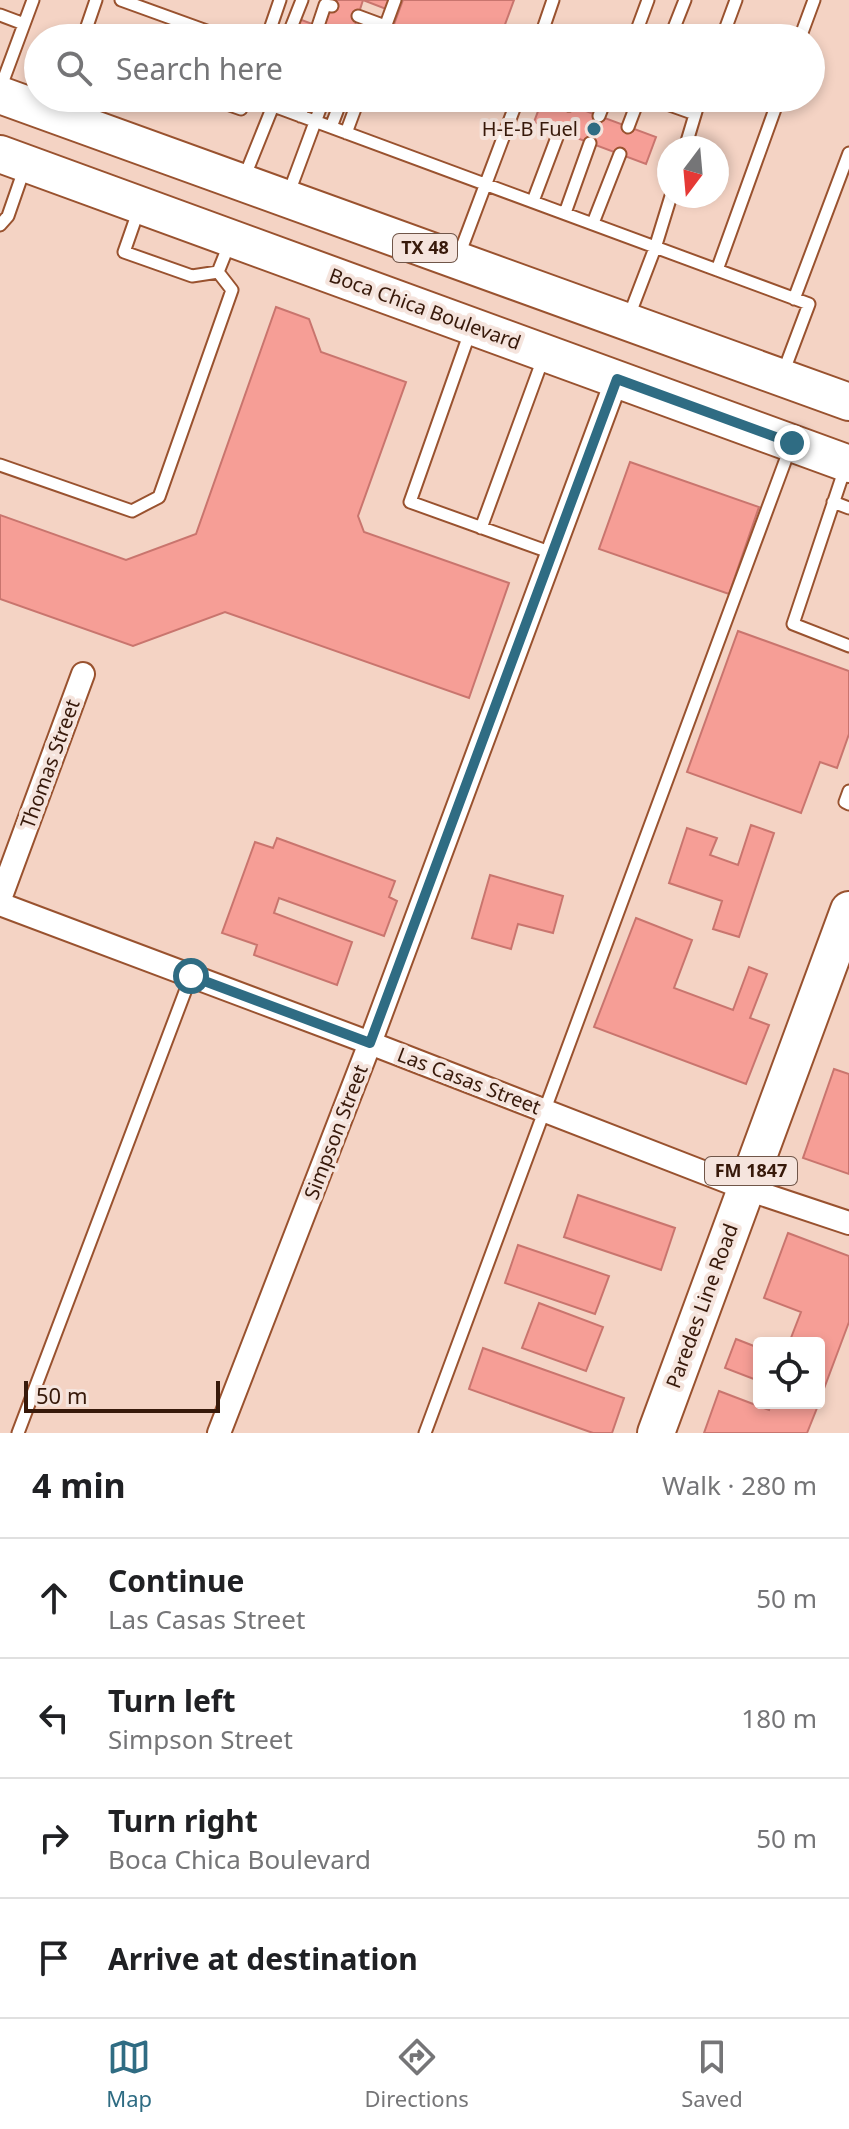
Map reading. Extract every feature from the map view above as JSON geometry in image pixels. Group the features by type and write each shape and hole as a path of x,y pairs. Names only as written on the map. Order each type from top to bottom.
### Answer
{"main road":[{"name":"TX 48","path":"0,95 24,101"},
{"name":"TX 48","path":"61,112 287,199 849,402"},
{"name":"Boca Chica Boulevard","path":"13,159 848,464"},
{"name":"Paredes Line Road","path":"656,1433 744,1188 836,956 849,910"}],"street":[{"name":"Simpson Street","path":"219,1433 370,1043 617,379"},
{"name":"Thomas Street","path":"0,902 83,674"},
{"name":"Las Casas Street","path":"0,902 744,1188 849,1223"}],"lane":[{"path":"0,89 33,0"},
{"path":"88,24 96,0"},
{"path":"121,0 187,24"},
{"path":"272,24 280,0"},
{"path":"293,24 302,0"},
{"path":"386,24 395,0"},
{"path":"545,24 553,0"},
{"path":"639,24 648,0"},
{"path":"676,24 685,0"},
{"path":"727,24 736,0"},
{"path":"805,24 814,0"},
{"path":"319,24 325,5 332,6"},
{"path":"0,15 24,24"},
{"path":"358,16 372,22"},
{"path":"243,182 265,112"},
{"path":"290,112 809,304 782,378"},
{"path":"287,199 319,112"},
{"path":"331,127 337,112"},
{"path":"346,133 354,112"},
{"path":"457,260 513,112"},
{"path":"599,116 601,112"},
{"path":"628,127 634,112"},
{"path":"689,112 695,114 689,136"},
{"path":"717,270 774,112"},
{"path":"533,201 559,132"},
{"path":"565,213 590,143"},
{"path":"794,299 849,153"},
{"path":"593,223 620,154"},
{"path":"0,225 8,216 13,159"},
{"path":"141,205 124,252 192,276 218,272"},
{"path":"627,321 667,208"},
{"path":"218,272 231,238"},
{"path":"0,465 132,511 159,497 232,290 218,272"},
{"path":"472,326 410,502 552,553"},
{"path":"481,528 546,353"},
{"path":"425,1433 792,443"},
{"path":"848,464 793,624 849,646"},
{"path":"833,502 849,508"},
{"path":"849,791 845,802 849,804"},
{"path":"18,1433 191,976"}],"building":[{"path":"334,0 363,0 355,24 325,24"},
{"path":"363,0 389,0 386,9"},
{"path":"403,0 514,0 505,24 394,24"},
{"name":"H-E-B Fuel","path":"538,112 589,112 656,137 646,164 534,122"},
{"path":"276,307 309,319 321,352 406,382 358,516 364,532 509,583 469,698 225,612 133,646 0,599 0,515 126,560 196,534"},
{"path":"630,462 759,507 729,594 599,549"},
{"path":"738,631 849,671 849,734 837,768 820,762 801,813 687,772"},
{"path":"751,825 774,833 739,937 713,929 722,901 669,883 687,828 717,838 710,855 738,865"},
{"path":"277,838 395,881 389,897 397,901 384,936 279,898 274,913 352,942 337,985 254,955 257,945 222,933 255,842 273,848"},
{"path":"490,875 563,896 553,933 518,924 511,949 472,938"},
{"path":"636,918 692,940 674,988 733,1010 749,967 767,974 750,1018 769,1025 746,1084 594,1027"},
{"path":"834,1069 849,1074 849,1174 803,1158"},
{"path":"578,1195 675,1228 661,1270 564,1237"},
{"path":"788,1233 849,1256 849,1322 825,1386 825,1337 791,1337 801,1312 764,1298"},
{"path":"518,1245 609,1276 595,1314 505,1283"},
{"path":"539,1303 603,1327 586,1371 522,1348"},
{"path":"736,1339 753,1346 753,1379 725,1368"},
{"path":"483,1348 624,1398 612,1433 593,1433 469,1389"},
{"path":"719,1391 753,1404 753,1409 817,1409 807,1433 704,1433"}],"place":[{"name":"H-E-B Fuel","path":"594,129"}],"route":[{"path":"191,976 370,1043 617,379 792,443"}]}
